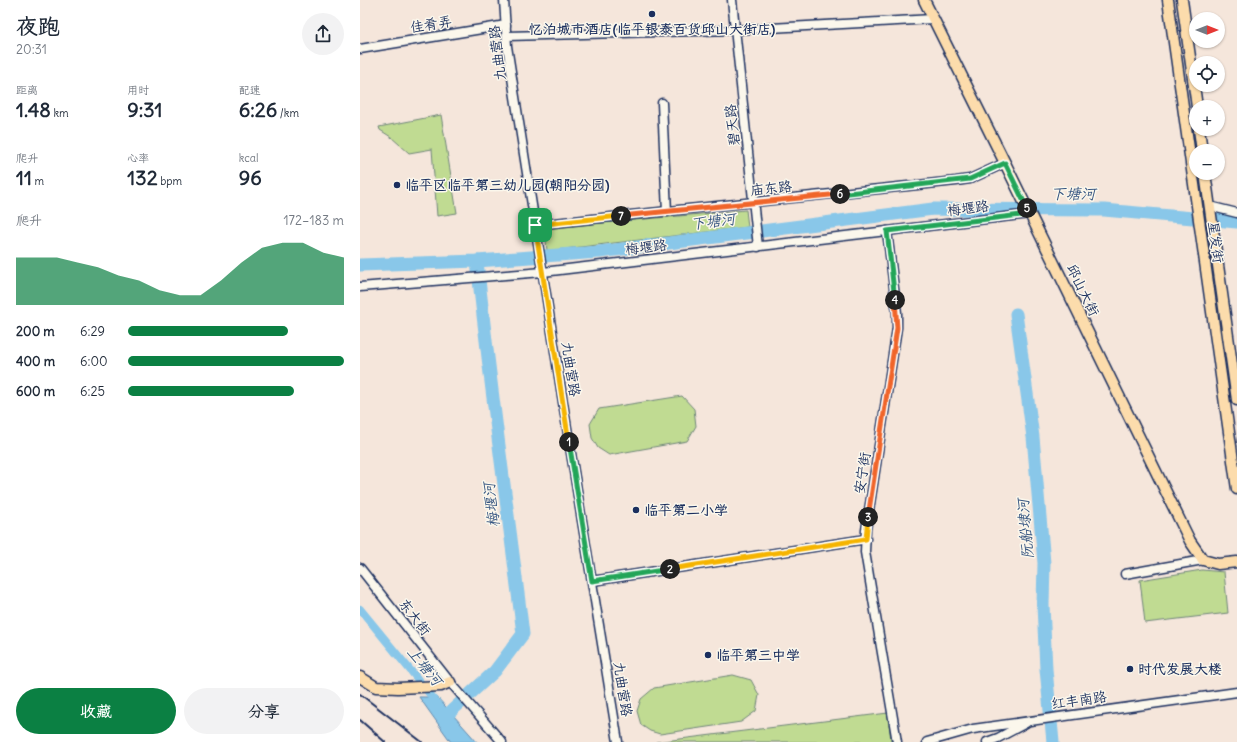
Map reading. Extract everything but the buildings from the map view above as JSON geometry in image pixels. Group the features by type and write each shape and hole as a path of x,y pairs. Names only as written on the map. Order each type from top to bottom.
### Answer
{"main road":[{"name":"邱山大街","path":"924,0 1190,541 1204,560"},
{"name":"星发街","path":"1168,0 1237,489"},
{"path":"1182,0 1195,100"},
{"path":"1206,180 1237,400"},
{"path":"1204,560 1218,564 1237,562"},
{"path":"360,678 376,687 407,688 447,684"}],"street":[{"name":"九曲营路","path":"504,0 507,36 536,227 618,742"},
{"name":"碧天路","path":"732,0 758,247"},
{"path":"507,36 736,30 934,19"},
{"name":"佳肴弄","path":"360,49 506,25"},
{"path":"662,103 667,212"},
{"name":"庙东路","path":"536,227 667,212 754,206 956,181 970,179 1005,163"},
{"path":"1209,206 1237,213"},
{"name":"梅堰路","path":"360,287 543,272 1030,213"},
{"name":"安宁街","path":"887,231 897,313 897,328 865,552 897,742"},
{"path":"592,581 866,539"},
{"path":"1125,574 1204,560"},
{"name":"东大街","path":"360,568 447,684 483,720 502,742"},
{"name":"红丰南路","path":"927,742 973,729 1237,692"},
{"path":"987,742 998,738 1031,720"}],"green space":[{"path":"441,115 457,213 437,216 432,149 409,153 391,137 380,130 379,127"},
{"path":"746,210 748,227 547,251 545,228"},
{"path":"682,396 694,409 696,426 687,441 609,455 598,448 592,438 590,424 599,409"},
{"path":"1202,570 1224,572 1228,613 1145,623 1140,580"},
{"path":"733,675 751,680 759,695 756,711 741,722 660,734 650,731 641,725 637,711 641,699 654,688"},
{"path":"888,713 891,741 888,742 656,742"}],"water":[{"path":"419,697 437,697 477,742 451,742"}],"waterway":[{"name":"下塘河","path":"360,265 477,261 599,252 933,209 1104,210 1237,222"},
{"name":"梅堰河","path":"447,715 495,671 523,634 493,401 477,261"},
{"name":"阮船埭河","path":"1016,314 1033,437 1044,563 1043,605 1046,669 1053,742"},
{"name":"上塘河","path":"360,609 438,704"}],"railway":[{"path":"360,694 422,742"},
{"path":"360,720 385,742"}],"place":[{"name":"忆泊城市酒店(临平银泰百货邱山大街店)","path":"652,14"},
{"name":"临平区临平第三幼儿园(朝阳分园)","path":"397,185"},
{"name":"临平第二小学","path":"636,510"},
{"name":"临平第三中学","path":"708,655"},
{"name":"时代发展大楼","path":"1130,669"}],"route":[{"path":"1005,163 1030,214 887,231 897,313 897,328 866,530 866,539 592,581 535,225 956,181 970,179 1005,163"}]}
